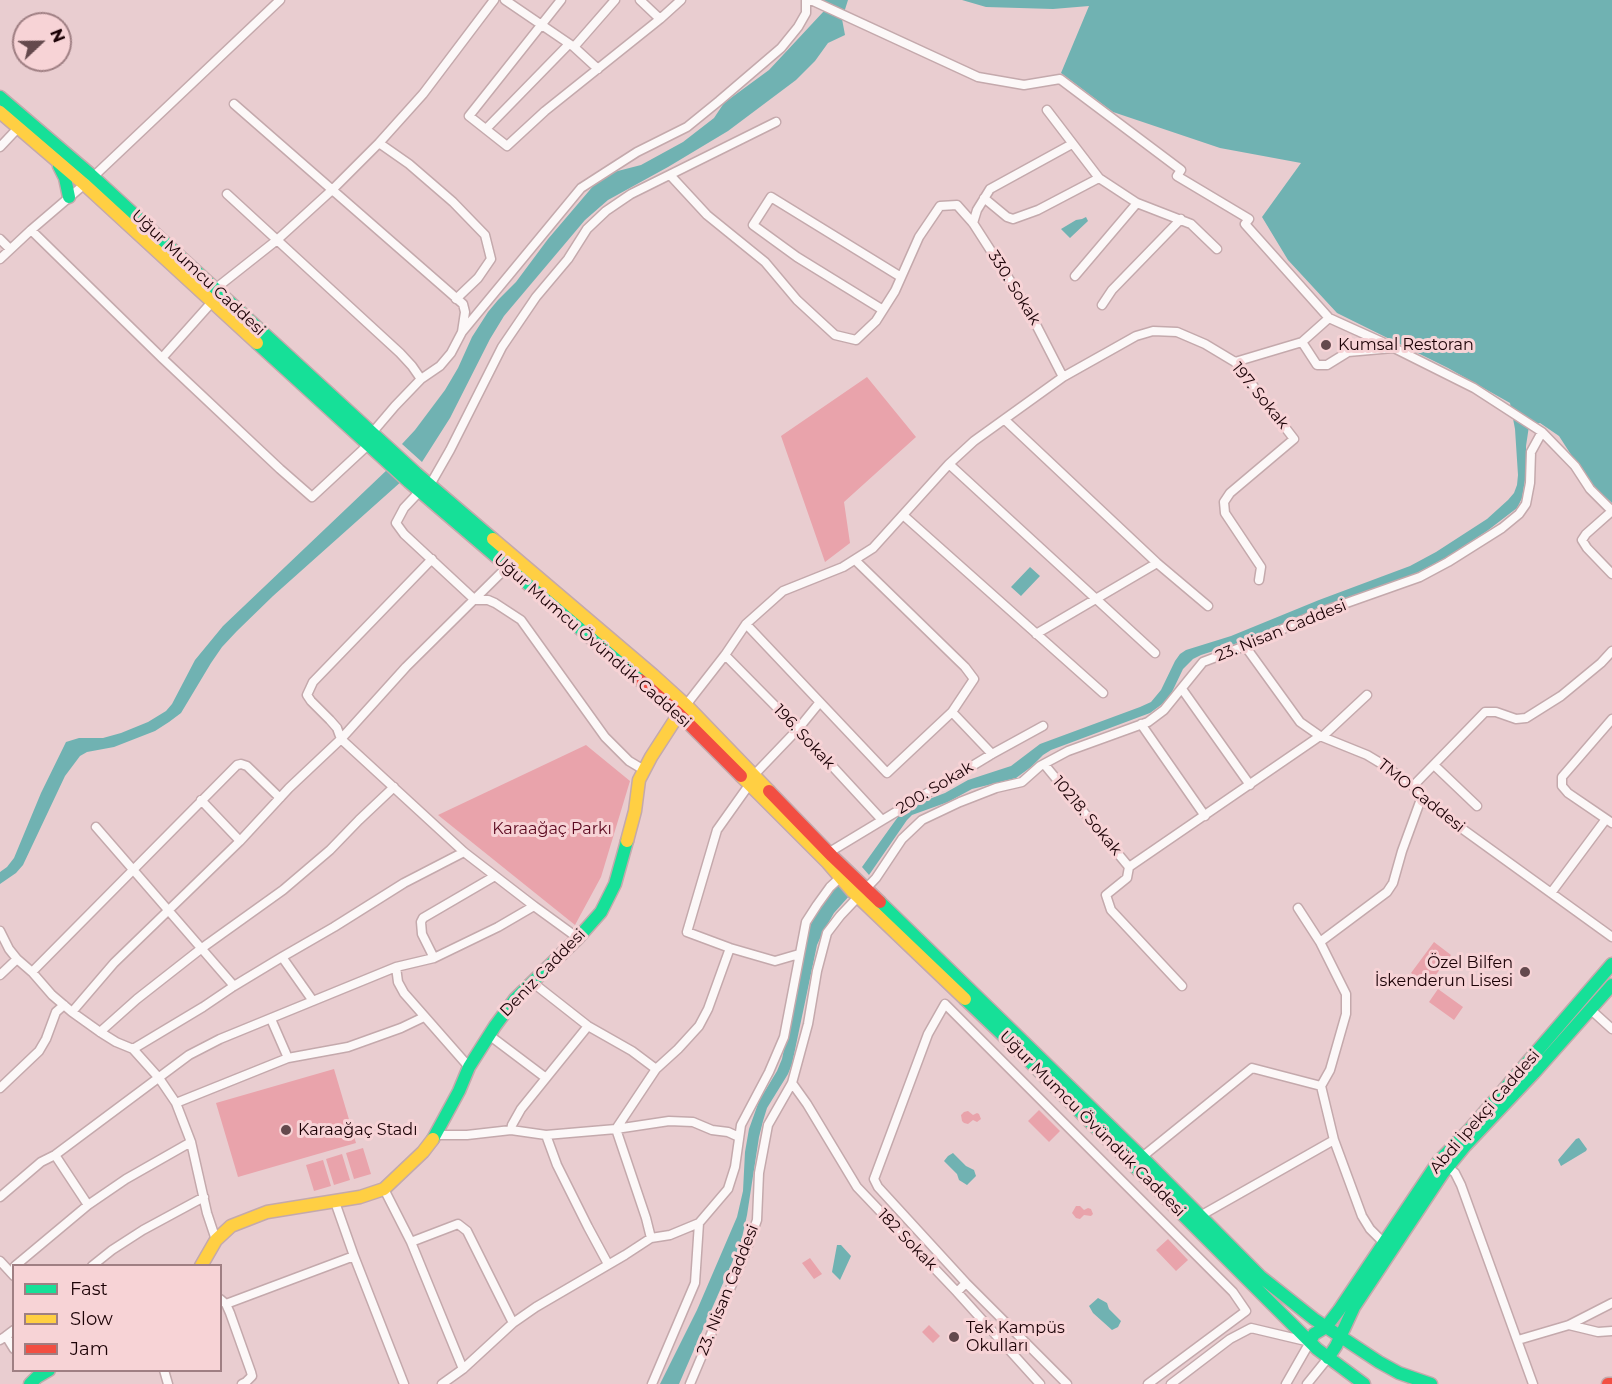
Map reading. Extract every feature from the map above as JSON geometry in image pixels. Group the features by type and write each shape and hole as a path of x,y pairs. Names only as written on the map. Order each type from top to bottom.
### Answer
{"street":[{"path":"0,259 89,181 280,0"},
{"path":"215,289 276,240 332,190 379,143 423,94 494,0"},
{"path":"506,0 571,46 598,69"},
{"path":"561,0 469,116 507,146 545,111 681,0"},
{"path":"486,129 615,0"},
{"path":"640,0 660,19"},
{"path":"31,230 162,358 312,497 370,439 394,406 421,379 440,366 451,353 462,332 582,188 637,152 687,127 719,101 782,48 806,13 806,0"},
{"path":"811,0 978,77 1024,85 1060,79 1181,170 1178,176 1249,219 1245,224 1329,318 1474,388 1542,432 1575,466 1590,489 1612,511 1582,540 1612,574"},
{"name":"Uğur Mumcu Caddesi","path":"0,97 212,302 412,478"},
{"path":"234,104 463,304 465,312 462,332"},
{"path":"1047,110 1099,178 1137,203 1191,224 1217,249"},
{"name":"Uğur Mumcu Caddesi","path":"0,112 56,160 89,181 215,289 370,439"},
{"path":"644,770 629,761 605,737 521,620 495,603 488,600 475,600 404,534 396,523 404,508 425,488 450,450 502,347 536,297 568,260 587,230 606,211 631,194 776,122"},
{"path":"0,147 18,128"},
{"path":"379,143 409,164 453,202 485,235 491,259 477,278 456,299"},
{"path":"973,223 977,210 990,189 1072,144"},
{"path":"56,160 65,178 69,197"},
{"path":"670,175 707,215 765,262 797,300 835,334 856,340 876,321 883,310 895,291 901,277 771,197 753,225 797,257 883,310"},
{"path":"984,198 1007,217 1013,219 1038,210 1099,178"},
{"path":"227,194 400,353 421,379"},
{"path":"1075,276 1137,203"},
{"name":"330. Sokak","path":"901,277 919,237 940,206 957,205 973,223 1027,307 1063,376"},
{"path":"1102,305 1112,290 1181,219"},
{"path":"0,239 10,249"},
{"path":"162,358 212,302"},
{"path":"1235,362 1302,342 1329,318"},
{"name":"197. Sokak","path":"1063,376 1136,336 1153,332 1177,332 1206,344 1235,362 1294,439 1230,493 1224,502 1225,513 1261,567 1259,580"},
{"path":"1302,342 1317,365 1327,365 1348,352 1394,348"},
{"path":"682,709 725,655 746,624 783,591 843,567 873,548 949,464 974,441 1063,376"},
{"path":"1005,420 1157,563 1208,606"},
{"name":"23. Nisan Caddesi","path":"690,1384 757,1220 759,1173 768,1125 792,1083 808,1024 827,933 840,916 853,883 876,878 902,839 922,820 996,788 1022,782 1044,764 1068,751 1148,722 1164,710 1203,662 1322,612 1420,577 1502,528 1519,514 1526,504 1530,483 1531,452 1542,432"},
{"path":"949,464 1155,652"},
{"name":"Uğur Mumcu Övündük Caddesi","path":"412,478 627,653 828,863 853,883 1142,1157 1261,1277 1340,1336 1399,1373 1431,1384"},
{"name":"Uğur Mumcu Övündük Caddesi","path":"425,488 507,567 628,669 682,709"},
{"path":"903,515 1103,693"},
{"path":"432,559 311,685 308,695 337,729 341,739 464,852 578,938"},
{"path":"746,624 887,773 952,712 974,679 965,667 855,560"},
{"path":"1036,634 1157,563"},
{"path":"72,1012 114,963 240,841 280,798 341,739 406,667 507,567"},
{"name":"TMO Caddesi","path":"1245,646 1300,722 1322,736 1367,755 1382,764 1413,786 1421,799 1612,937"},
{"path":"1413,786 1485,712 1496,712 1516,719 1526,718 1561,696 1612,651"},
{"name":"196. Sokak","path":"725,655 798,729 882,820"},
{"path":"1182,690 1250,785"},
{"path":"1182,987 1111,910 1106,895 1127,878 1129,867 1322,736 1367,695"},
{"path":"799,954 775,961 687,932 717,830 751,780 820,702"},
{"name":"Deniz Caddesi","path":"202,1264 216,1240 231,1226 267,1212 335,1202 384,1189 423,1152 436,1135 469,1067 515,999 578,938 601,912 615,884 634,811 639,780 682,709"},
{"path":"952,712 992,754"},
{"path":"1551,893 1609,821 1568,793 1562,786 1562,777 1612,719"},
{"path":"1141,724 1205,816"},
{"name":"200. Sokak","path":"828,853 992,754 1043,726"},
{"name":"10218. Sokak","path":"1044,764 1129,867"},
{"path":"32,972 237,765 247,766 280,798"},
{"path":"1434,765 1477,806"},
{"name":"Uğur Mumcu Övündük Caddesi","path":"751,780 828,853 853,883 1310,1342 1364,1384"},
{"path":"100,1032 137,999 202,948 283,890 330,850 394,787"},
{"path":"1320,942 1387,892 1421,799"},
{"path":"201,800 240,841"},
{"path":"96,827 234,986"},
{"path":"133,1049 404,883 464,852"},
{"path":"434,958 422,934 423,918 495,876"},
{"path":"442,1384 463,1369 513,1323 536,1307 651,1238 670,1235 699,1223 728,1189 735,1167 741,1125 770,1072 784,1037 806,922 830,887 853,883"},
{"path":"0,1197 41,1162 55,1155 189,1054 220,1039 396,967 434,958 498,927 534,906"},
{"path":"1298,908 1320,942 1346,994 1346,1014 1330,1070 1321,1086 1334,1140 1362,1216 1370,1229 1384,1243"},
{"path":"0,931 17,959 52,994 100,1032 133,1049 159,1078 176,1103 191,1142 216,1240"},
{"path":"616,1129 656,1069 699,1026 708,1010 730,948"},
{"path":"282,957 313,1001"},
{"path":"0,975 17,959"},
{"name":"Abdi İpekçi Caddesi","path":"1310,1342 1314,1334 1326,1326 1339,1310 1438,1162 1470,1129 1612,964"},
{"path":"396,967 398,981 404,993 469,1067"},
{"path":"532,982 588,1026 632,1051 656,1069"},
{"name":"Abdi İpekçi Caddesi","path":"1328,1358 1354,1307 1448,1167 1612,985"},
{"path":"1067,1384 966,1283 878,1187 874,1179 928,1034 945,1004 1233,1292 1246,1311 1148,1384"},
{"path":"0,1088 39,1050 46,1040 56,1012 64,1005"},
{"path":"1590,1009 1612,1029"},
{"path":"176,1103 288,1058 348,1047 391,1032 424,1017"},
{"path":"271,1019 288,1058"},
{"path":"511,1130 521,1109 588,1026"},
{"path":"489,1035 546,1078"},
{"path":"1142,1157 1252,1068 1321,1086"},
{"name":"182 Sokak","path":"792,1083 857,1187 957,1292 1040,1384"},
{"path":"436,1135 467,1135 511,1130 546,1135 616,1129 669,1121 693,1122 739,1137"},
{"path":"616,1129 651,1238"},
{"path":"546,1135 557,1165 608,1264"},
{"path":"1200,1216 1334,1140"},
{"path":"20,1264 88,1204 126,1179 191,1142"},
{"path":"55,1155 88,1204"},
{"path":"1448,1167 1455,1173 1461,1185 1533,1384"},
{"path":"384,1189 411,1242 463,1369"},
{"path":"94,1264 143,1230 204,1197"},
{"path":"335,1202 404,1384"},
{"path":"652,1384 695,1283 699,1223"},
{"path":"411,1242 458,1224 467,1231 513,1323"},
{"path":"242,1384 253,1380 243,1348 223,1301 354,1256"},
{"path":"957,1292 966,1283"},
{"path":"1518,1340 1569,1325 1612,1303"},
{"path":"1569,1325 1598,1332 1612,1331"},
{"path":"1171,1384 1230,1339 1251,1328 1310,1342 1286,1384"},
{"path":"1307,1384 1328,1358"},
{"path":"32,1377 46,1372"}],"green space":[{"path":"867,377 916,437 844,502 850,543 825,562 781,436"},
{"name":"Karaağaç Parkı","path":"586,745 630,781 601,877 575,925 438,815"},
{"path":"1434,942 1451,955 1428,985 1411,973"},
{"path":"1438,989 1463,1007 1454,1020 1429,1002"},
{"path":"334,1069 356,1143 238,1177 216,1103"},
{"path":"1039,1110 1060,1131 1049,1142 1028,1121"},
{"path":"968,1111 973,1115 979,1114 981,1119 977,1122 973,1120 968,1124 964,1123 961,1115"},
{"path":"363,1148 371,1174 354,1179 346,1153"},
{"path":"342,1154 350,1180 334,1185 326,1159"},
{"path":"323,1160 331,1186 314,1191 306,1165"},
{"path":"1076,1206 1084,1210 1091,1209 1093,1214 1084,1215 1080,1219 1076,1218 1072,1213"},
{"path":"1168,1239 1188,1260 1176,1271 1156,1250"},
{"path":"810,1258 822,1274 814,1279 802,1263"},
{"path":"929,1325 940,1336 933,1343 922,1332"}],"water":[{"path":"805,0 848,0 842,19 845,35 828,43 815,61 796,80 728,131 608,200 585,220 504,316 450,418 422,462 402,444 445,390 472,337 488,312 516,282 548,239 600,178 641,165 683,142 714,118 724,103 769,70 824,11"},
{"path":"962,0 1612,0 1612,503 1588,481 1559,436 1540,423 1529,426 1522,498 1517,508 1487,531 1447,557 1411,576 1355,595 1241,642 1201,655 1183,669 1165,702 1150,713 1051,750 1016,778 972,789 948,802 912,815 869,875 862,867 900,814 914,805 945,793 968,780 1011,766 1040,744 1151,702 1161,690 1175,661 1186,650 1231,636 1410,566 1487,519 1508,500 1517,485 1515,429 1510,403 1448,368 1337,313 1288,260 1262,217 1301,163 1220,148 1113,112 1061,73 1089,6 1053,9 986,7"},
{"path":"1086,217 1088,221 1070,238 1061,229 1076,220"},
{"path":"389,468 403,480 237,631 211,663 181,713 155,731 114,747 87,752 80,756 65,776 23,865 0,884 0,872 14,858 41,793 66,742 79,738 103,738 121,733 148,722 166,711 195,660 223,626"},
{"path":"1030,567 1040,576 1021,596 1011,587"},
{"path":"839,883 850,895 834,913 817,945 792,1064 767,1108 763,1121 741,1242 679,1384 660,1384 697,1310 737,1217 743,1191 749,1129 759,1101 782,1059 810,926"},
{"path":"1579,1138 1587,1149 1586,1151 1561,1166 1558,1160"},
{"path":"953,1153 966,1166 974,1170 976,1176 967,1185 959,1180 957,1174 944,1161"},
{"path":"837,1245 841,1245 851,1256 840,1280 832,1272"},
{"path":"1098,1298 1107,1303 1109,1309 1121,1321 1118,1327 1112,1330 1093,1313 1089,1306"}],"traffic: fast":[{"path":"0,97 89,173 416,473 493,539"},
{"path":"59,166 65,178 69,197"},
{"path":"257,343 409,482 640,680"},
{"path":"433,1139 469,1067 495,1026 515,999 578,938 601,912 615,884 627,841"},
{"path":"880,902 1142,1157 1261,1277 1314,1319 1379,1362 1399,1373 1431,1384"},
{"path":"1310,1342 1314,1334 1326,1327 1339,1310 1438,1162 1470,1129 1612,964"},
{"path":"1328,1358 1354,1307 1443,1173 1612,985"},
{"path":"965,999 1317,1349 1364,1384"},
{"path":"30,1384 46,1372"}],"traffic: slow":[{"path":"0,112 84,184 257,343"},
{"path":"493,539 686,705 769,791"},
{"path":"627,841 635,811 639,780 682,709"},
{"path":"741,776 828,863 853,892 965,999"},
{"path":"202,1264 216,1240 231,1226 267,1212 360,1197 384,1189 423,1152 433,1139"}],"traffic: jam":[{"path":"640,680 678,713 741,776"},
{"path":"769,791 880,902"}],"place":[{"name":"Kumsal Restoran","path":"1326,345"},
{"name":"Özel Bilfen İskenderun Lisesi","path":"1525,972"},
{"name":"Karaağaç Stadı","path":"286,1130"},
{"name":"Tek Kampüs Okulları","path":"954,1337"}]}
